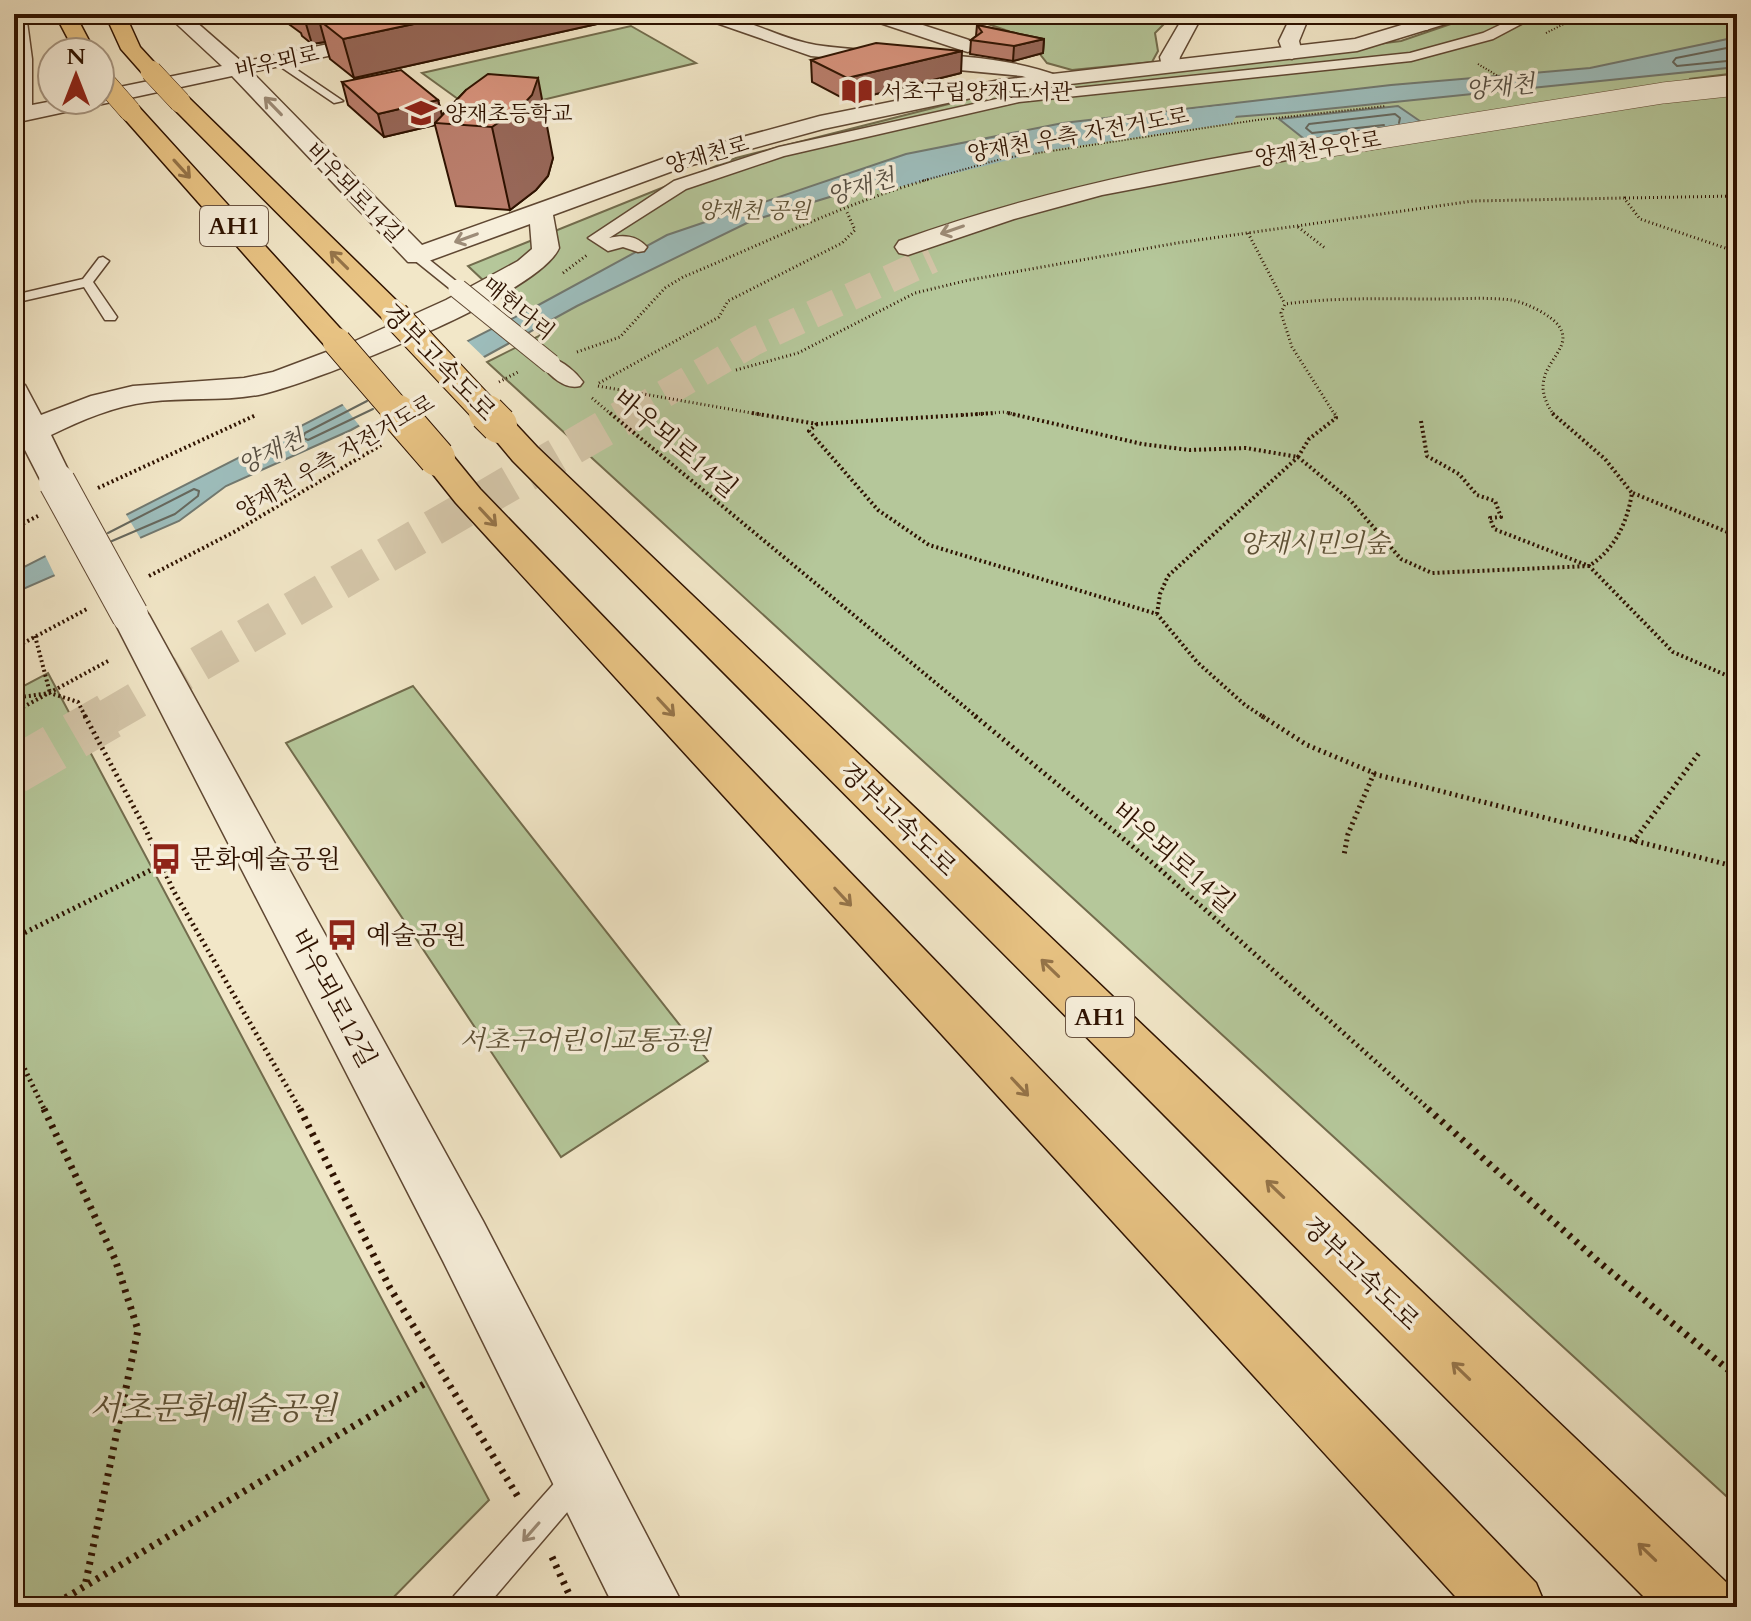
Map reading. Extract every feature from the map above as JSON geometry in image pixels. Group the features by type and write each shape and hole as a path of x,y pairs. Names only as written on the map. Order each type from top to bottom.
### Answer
{"highway":[{"path":"65,14 75,36"},
{"name":"경부고속도로","path":"115,14 131,49 180,102 395,315 493,407 559,488 1703,1607"},
{"name":"AH1","path":"116,98 337,342 468,496 1512,1607"}],"street":[{"path":"16,14 22,59 17,115"},
{"name":"비우뫼로14길","path":"176,14 237,69 417,256 539,212"},
{"name":"바우뫼로","path":"116,82 237,69 500,14"},
{"path":"708,14 811,50 1025,70 1052,80"},
{"path":"871,14 979,50 964,63"},
{"path":"1170,67 1170,57 1194,14"},
{"path":"1292,53 1289,41 1301,14"},
{"path":"1390,14 1427,24"},
{"name":"양재천로","path":"539,212 673,163 820,123 967,92 1357,45 1458,14"},
{"path":"638,247 623,240 608,246 597,238 680,185 779,152 1019,98 1411,57 1488,36 1533,14"},
{"path":"116,81 190,66 213,48"},
{"path":"21,82 36,86"},
{"name":"양재천우안로","path":"932,259 999,234 1116,198 1214,173 1304,154 1621,99 1737,85"},
{"name":"양재천우안로","path":"908,247 988,218 1102,185 1737,95"},
{"path":"24,436 107,401 134,395 243,388 304,373 487,292 525,271 545,252 547,243 539,212"},
{"name":"매헌다리","path":"458,289 559,360 573,382"},
{"name":"바우뫼로12길","path":"14,392 24,436 71,488 117,616 463,1241 650,1607"}],"lane":[{"path":"278,61 338,101"},
{"path":"417,256 458,289"},
{"path":"14,299 87,282 103,261"},
{"path":"87,282 110,317"},
{"path":"465,1607 582,1473"}],"path":[{"path":"1478,64 1525,92 1512,94"},
{"name":"양재천 우측 자전거도로","path":"559,360 620,337 665,288 683,277 846,210 876,194 1005,158 1257,120 1398,104"},
{"path":"736,370 798,353 915,293 969,280 1248,233 1473,201 1737,196"},
{"path":"1624,198 1640,219 1737,252"},
{"path":"846,210 855,230 842,243 728,301 719,317 676,338 595,386 817,424 1005,412 1142,444 1190,450 1246,448 1298,457 1350,500 1401,559 1432,573 1589,566 1603,557 1620,534 1629,513 1632,493"},
{"path":"1297,226 1325,248"},
{"path":"1248,233 1285,304"},
{"path":"558,276 604,243"},
{"path":"1285,304 1330,298 1514,300 1535,308 1554,321 1563,334 1564,346 1540,381 1540,391 1558,422 1600,454 1632,493 1737,536"},
{"path":"1157,614 1160,594 1168,576 1298,457 1309,439 1336,418 1334,410 1292,347 1281,313 1285,304"},
{"path":"493,407 526,370"},
{"name":"바우뫼로14길","path":"573,382 660,458 1155,865 1599,1262 1737,1377"},
{"path":"71,488 258,415"},
{"path":"1421,421 1427,456 1459,474 1477,495 1495,501 1501,517 1490,518 1494,529 1589,566 1673,652 1737,680"},
{"path":"817,424 809,431 878,510 929,545 1157,614 1197,662 1245,705 1307,745 1374,773 1461,792 1633,842 1737,867"},
{"name":"양재천 우측 자전거도로","path":"14,648 35,636 117,616 234,532 383,444"},
{"path":"14,528 43,514"},
{"path":"14,712 50,693 117,616"},
{"path":"35,636 50,693"},
{"path":"14,698 50,693 78,702 181,904 294,1098 390,1288 537,1525 575,1607"},
{"path":"1633,842 1699,753"},
{"path":"1344,855 1348,834 1374,773"},
{"path":"14,938 161,865"},
{"path":"14,1047 115,1259 138,1330 85,1586"},
{"path":"50,1607 424,1384"}],"green space":[{"path":"959,14 1174,14 1155,33 1158,51 1152,62 1072,70 1047,63 1035,48 1008,31"},
{"name":"양재시민의숲","path":"1480,14 1737,14 1737,73 1689,79 1737,85 1737,1506 487,362 541,335 468,266 736,158 988,94 1401,41"},
{"path":"631,26 696,63 480,115 422,73"},
{"name":"서초문화예술공원","path":"48,673 489,1500 384,1607 14,1607 14,691"},
{"name":"서초구어린이교통공원","path":"413,686 708,1061 561,1157 286,743"}],"water":[{"path":"1737,37 1737,67 1297,112 1145,124 961,157 751,221 577,306 351,430 226,486 179,521 14,593 14,572 533,308 667,235 906,154 1063,123 1391,85 1590,68"},
{"path":"1398,106 1430,128 1308,142 1279,119"}],"pier":[{"path":"464,338 487,360 362,429 340,401"},
{"path":"124,511 142,541 56,578 44,553"}],"building":[{"path":"350,14 461,14 343,39 319,20"},
{"path":"977,25 1044,39 1014,46 971,40 982,32"},
{"path":"876,43 962,51 847,78 811,60"},
{"path":"401,70 438,100 378,114 342,82"},
{"path":"488,74 538,78 532,95 520,108 492,127 435,123 466,90"}],"waterway":[{"name":"양재천","path":"883,180 1050,140 1220,116"}],"tunnel":[{"path":"628,415 755,341 932,259"},
{"path":"106,718 631,413"},
{"path":"14,771 109,716"}],"place":[{"name":"서초구립양재도서관","path":"857,91"},
{"name":"양재초등학교","path":"421,113"},
{"name":"문화예술공원","path":"166,859"},
{"name":"예술공원","path":"342,935"}],"park label":[{"name":"양재천 공원","path":"754,210"}]}
